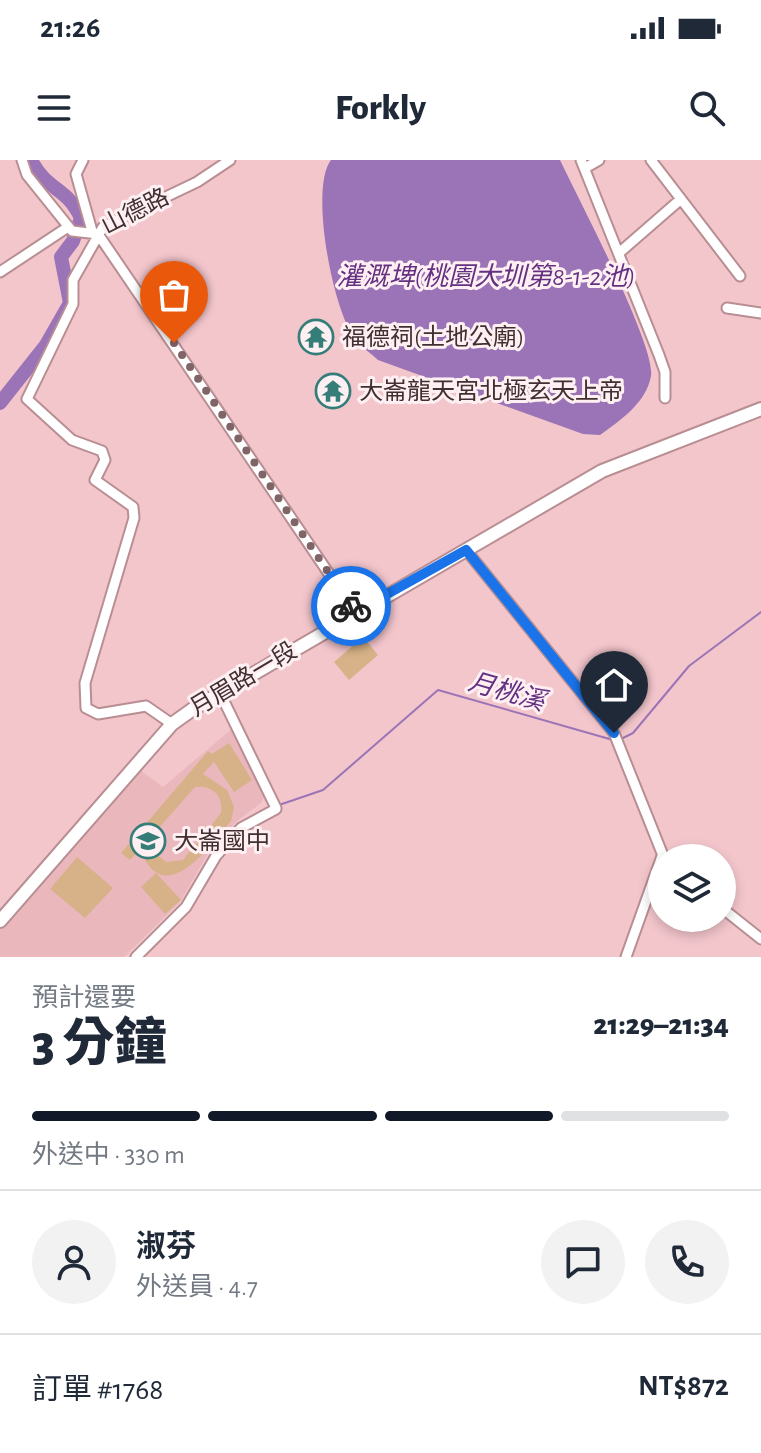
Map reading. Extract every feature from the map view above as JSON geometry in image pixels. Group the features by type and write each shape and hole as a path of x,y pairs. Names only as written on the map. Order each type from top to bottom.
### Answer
{"street":[{"name":"山德路","path":"22,160 27,175 51,200 70,229 92,232 197,182 230,160"},
{"path":"83,160 76,174 92,232 355,612"},
{"path":"599,160 583,164 665,372 665,398"},
{"path":"651,160 740,276"},
{"path":"619,253 681,199"},
{"path":"0,272 70,229"},
{"path":"92,232 73,280 73,304 27,399 72,440 102,451 105,460 95,480 133,507 134,518 85,683 86,708 98,714 146,706 172,724"},
{"path":"727,308 761,313"},
{"name":"月眉路一段","path":"0,921 172,724 355,612 602,471 761,409"},
{"path":"466,550 614,733 658,844"},
{"path":"136,957 186,907 216,856 241,828 276,808 220,693"},
{"path":"626,957 648,898"},
{"path":"736,919 761,939"}],"shaded area":[{"path":"363,637 378,655 349,680 334,662"},
{"name":"大崙國中","path":"233,728 264,797 210,850 180,902 124,957 0,957 0,929 140,770 163,787"},
{"path":"229,743 252,780 234,792 214,762 203,774 227,790 234,807 231,821 211,845 187,868 174,874 161,875 150,867 140,849 130,860 121,853 208,751 212,754","holes":["195,787 216,793 221,801 221,813 183,860 166,862 153,851 150,838"]},
{"path":"77,857 113,888 85,918 50,889"},
{"path":"156,873 181,900 165,914 141,887"}],"water":[{"name":"灌溉埤(桃園大圳第8-1-2池)","path":"331,160 560,160 614,270 641,335 651,376 638,403 600,435 583,434 378,360 357,342 347,324 332,277 326,250 322,196"}],"waterway":[{"path":"0,403 46,345 70,303 61,257 73,241 81,218 70,200 44,178 31,160"},
{"name":"月桃溪","path":"619,740 633,733 689,666 761,612"},
{"name":"月桃溪","path":"279,805 323,790 438,690 613,740"}],"way so far":[{"path":"174,343 351,606"}],"place":[{"name":"福德祠(土地公廟)","path":"316,337"},
{"name":"大崙龍天宮北極玄天上帝","path":"333,391"},
{"name":"大崙國中","path":"148,841"}],"route":[{"path":"351,606 355,612 466,550 614,733"}]}
